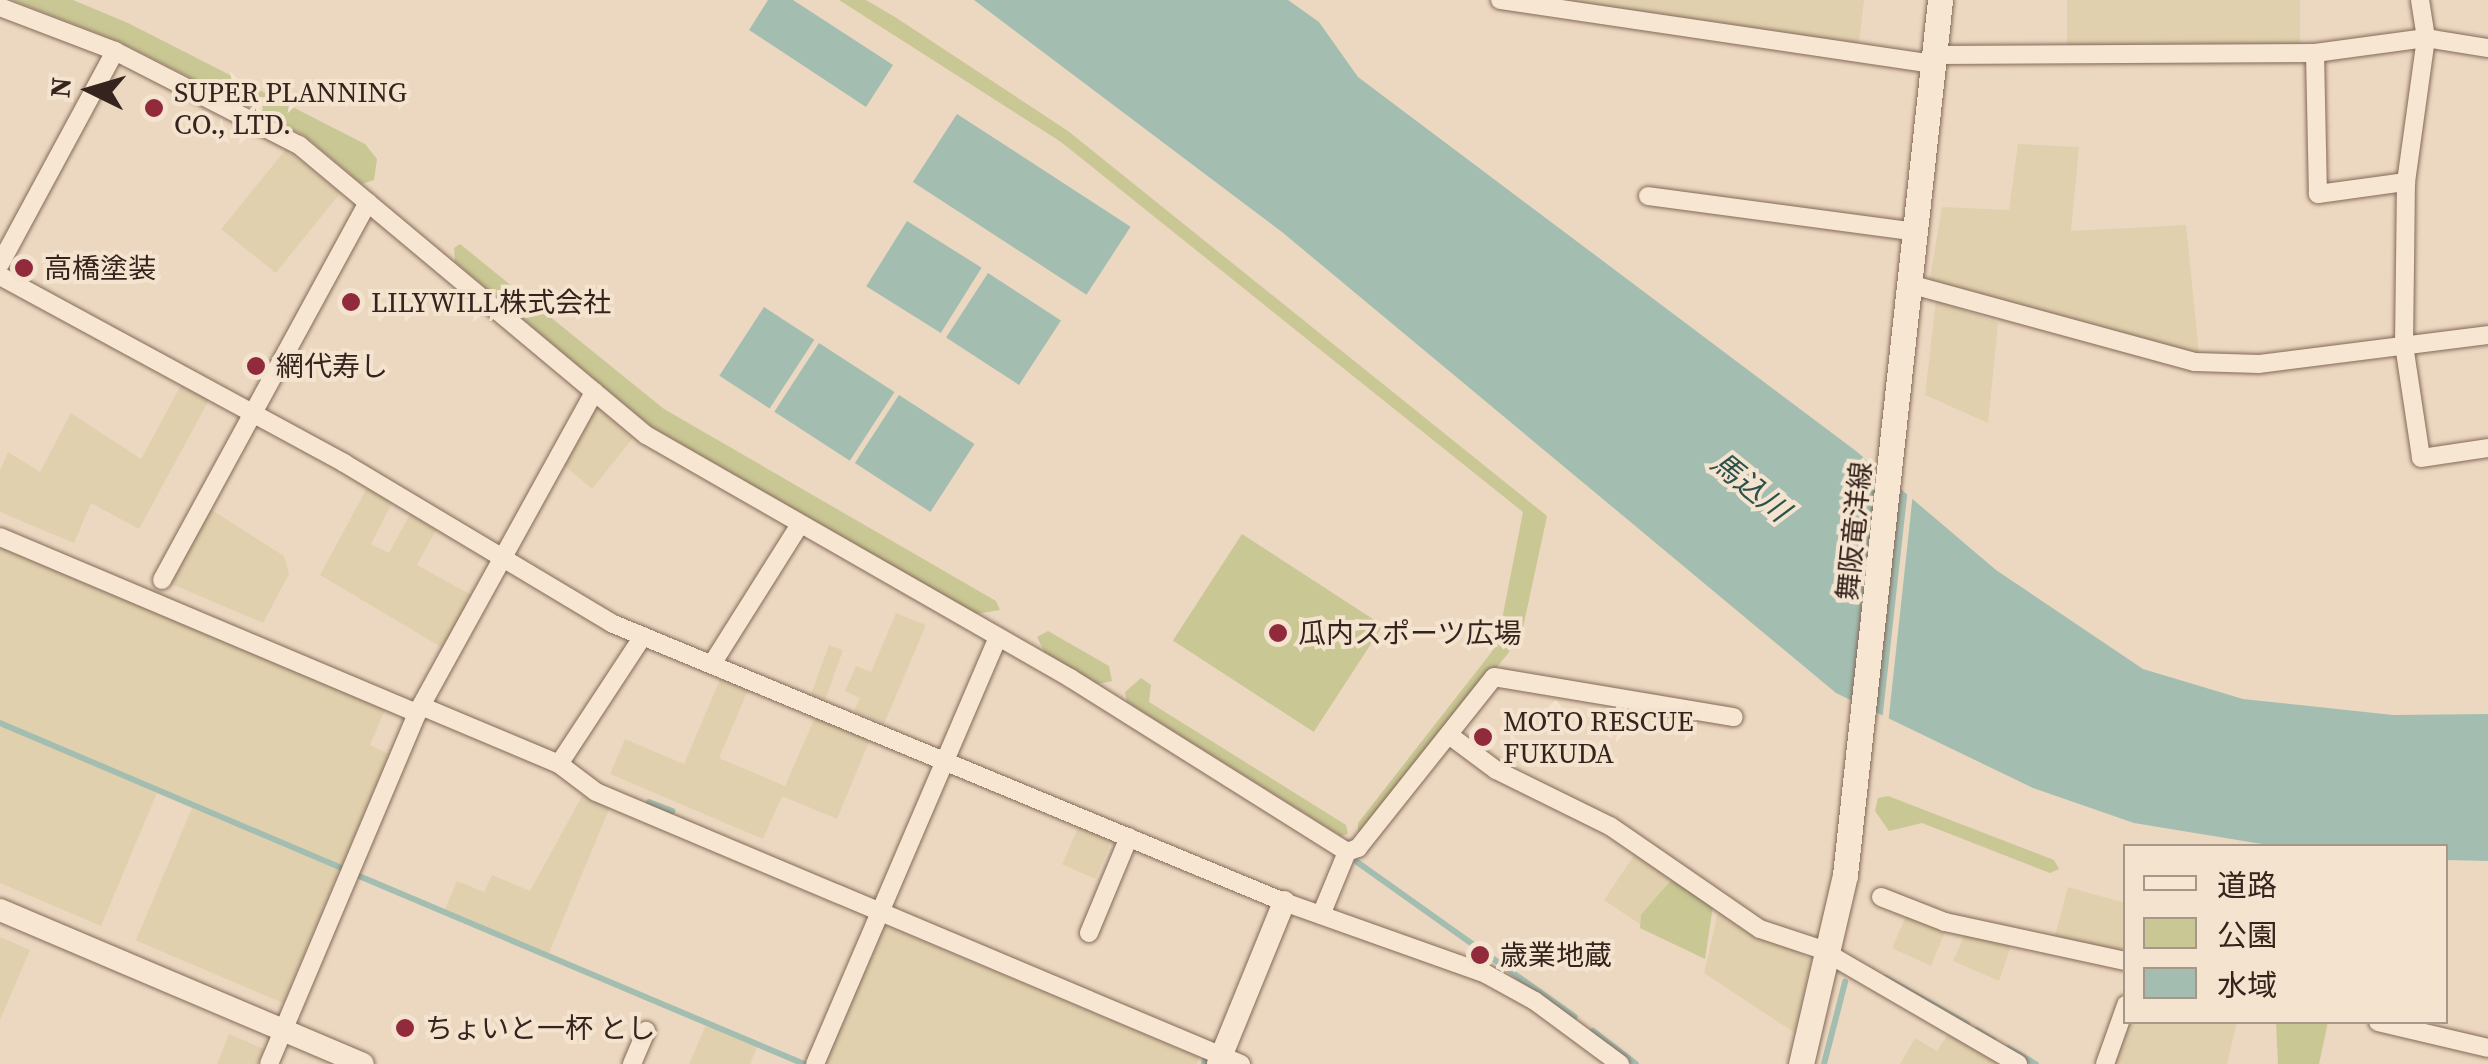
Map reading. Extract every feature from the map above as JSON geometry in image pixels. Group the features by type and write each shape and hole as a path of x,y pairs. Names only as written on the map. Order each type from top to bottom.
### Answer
{"main road":[{"name":"舞阪竜洋線","path":"1801,1064 1829,956 1858,769 1937,60 1940,0"}],"street":[{"path":"1500,0 1937,60 2314,53 2426,38 2488,48"},
{"path":"2420,0 2426,38 2406,182 2404,344 2421,458 2488,448"},
{"path":"0,7 116,51 299,144 646,435 998,638 1348,852"},
{"path":"0,264 116,51"},
{"path":"2314,53 2318,194 2406,182"},
{"path":"1648,196 1918,232"},
{"path":"162,580 368,202"},
{"path":"0,276 252,413 501,559 643,636 1284,902 1512,986 1620,1064"},
{"path":"1913,285 2195,362 2259,364 2488,335"},
{"path":"268,1064 419,710 594,392"},
{"path":"712,664 799,526"},
{"path":"0,537 559,764 596,792 1226,1061 1284,902"},
{"path":"559,764 643,636"},
{"path":"815,1064 998,638"},
{"path":"1321,915 1348,852 1358,848 1494,677 1734,717"},
{"path":"1449,734 1496,770 1610,826 1760,929 1829,956 2018,1064"},
{"path":"1089,933 1130,837"},
{"path":"1880,897 1946,922 2123,960"},
{"path":"0,910 363,1064"},
{"path":"2105,1064 2123,1013"},
{"path":"2386,1024 2488,1048"},
{"path":"632,1064 646,1031"}],"shaded area":[{"path":"1560,0 1864,0 1859,43"},
{"path":"2067,0 2300,0 2300,51 2067,51"},
{"path":"2018,144 2079,147 2071,231 2186,225 2200,362 1928,290 1942,207 2009,210"},
{"path":"286,149 340,193 276,273 221,229"},
{"path":"1936,300 1998,323 1988,423 1925,395"},
{"path":"181,385 209,400 139,529 91,503 74,543 0,512 0,471 8,452 40,472 71,413 141,459"},
{"path":"591,402 633,438 592,489 559,461"},
{"path":"367,488 392,503 371,544 389,553 410,514 436,530 417,565 475,597 446,650 320,575"},
{"path":"207,507 284,556 289,574 263,623 167,582"},
{"path":"0,545 386,708 370,745 389,754 342,865 0,720"},
{"path":"896,613 926,625 884,724 854,711 860,698 845,691 856,666 871,672"},
{"path":"829,645 843,650 825,699 811,694"},
{"path":"721,677 749,688 719,758 785,786 816,715 871,737 837,819 782,796 763,839 610,774 625,739 684,764"},
{"path":"0,726 157,793 101,926 0,883"},
{"path":"582,796 610,807 549,953 445,909 457,881 484,892 492,875 530,891"},
{"path":"192,808 339,871 283,1003 136,941"},
{"path":"1079,825 1112,839 1095,879 1062,865"},
{"path":"1637,851 1673,875 1640,924 1604,900"},
{"path":"2068,887 2123,902 2123,956 2054,939"},
{"path":"1719,908 1811,960 1795,1033 1704,973"},
{"path":"1907,914 1947,927 1931,966 1892,948"},
{"path":"884,925 1198,1057 1197,1064 825,1064"},
{"path":"1966,931 2013,940 1999,981 1953,961"},
{"path":"0,937 30,950 0,1020"},
{"path":"2126,1024 2237,1024 2227,1064 2113,1064"},
{"path":"706,1025 757,1047 750,1064 689,1064"},
{"path":"1950,1031 2006,1064 1900,1064 1915,1038 1937,1051"},
{"path":"229,1034 264,1049 258,1064 217,1064"}],"green space":[{"path":"12,0 73,0 128,23 365,144 377,159 374,180 362,184 305,136 120,42"},
{"path":"839,0 866,0 1068,131 1547,516 1521,637 1367,831 1358,832 1358,823 1497,645 1523,512 1061,142"},
{"path":"460,244 664,409 996,601 1000,610 976,614 652,427 455,262 454,248"},
{"name":"瓜内スポーツ広場","path":"1242,534 1383,625 1314,732 1173,641"},
{"path":"1048,631 1109,666 1112,681 1098,684 1045,653 1037,637"},
{"path":"1141,678 1151,685 1149,702 1346,825 1348,834 1341,836 1127,702 1125,692"},
{"path":"1888,796 2054,860 2059,869 2050,873 1922,823 1889,831 1875,811 1878,798"},
{"path":"1671,880 1713,906 1705,959 1640,928 1641,915"},
{"path":"2276,1024 2328,1024 2319,1064 2278,1064"}],"water":[{"path":"768,0 793,0 893,65 866,107 749,30"},
{"name":"馬込川","path":"974,0 1288,0 1319,22 1358,77 1856,451 1996,570 2143,669 2243,699 2393,715 2488,714 2488,861 2448,860 2448,844 2262,844 2134,823 2033,788 1836,693 1282,232"},
{"path":"957,114 1131,227 1086,295 913,182"},
{"path":"907,221 982,268 941,333 866,286"},
{"path":"988,273 1061,320 1019,385 946,338"},
{"path":"764,307 814,340 770,408 719,376"},
{"path":"819,343 894,392 850,461 774,412"},
{"path":"899,395 974,444 930,512 855,463"}],"pier":[{"path":"1908,488 1913,493 1888,725 1882,722"}],"waterway":[{"path":"0,723 341,868"},
{"path":"649,802 672,811"},
{"path":"1357,862 1575,1017"},
{"path":"359,876 805,1064"},
{"path":"1886,978 1967,1024"},
{"path":"1824,1064 1845,982"},
{"path":"1977,1030 1993,1040"},
{"path":"1593,1031 1636,1064"},
{"path":"2008,1048 2036,1064"},
{"path":"1204,1064 1205,1060"}],"place":[{"name":"SUPER PLANNING CO., LTD.","path":"154,108"},
{"name":"高橋塗装","path":"24,268"},
{"name":"LILYWILL株式会社","path":"351,302"},
{"name":"網代寿し","path":"256,366"},
{"name":"瓜内スポーツ広場","path":"1278,633"},
{"name":"MOTO RESCUE FUKUDA","path":"1483,737"},
{"name":"歳業地蔵","path":"1480,955"},
{"name":"ちょいと一杯 とし","path":"405,1028"}]}
